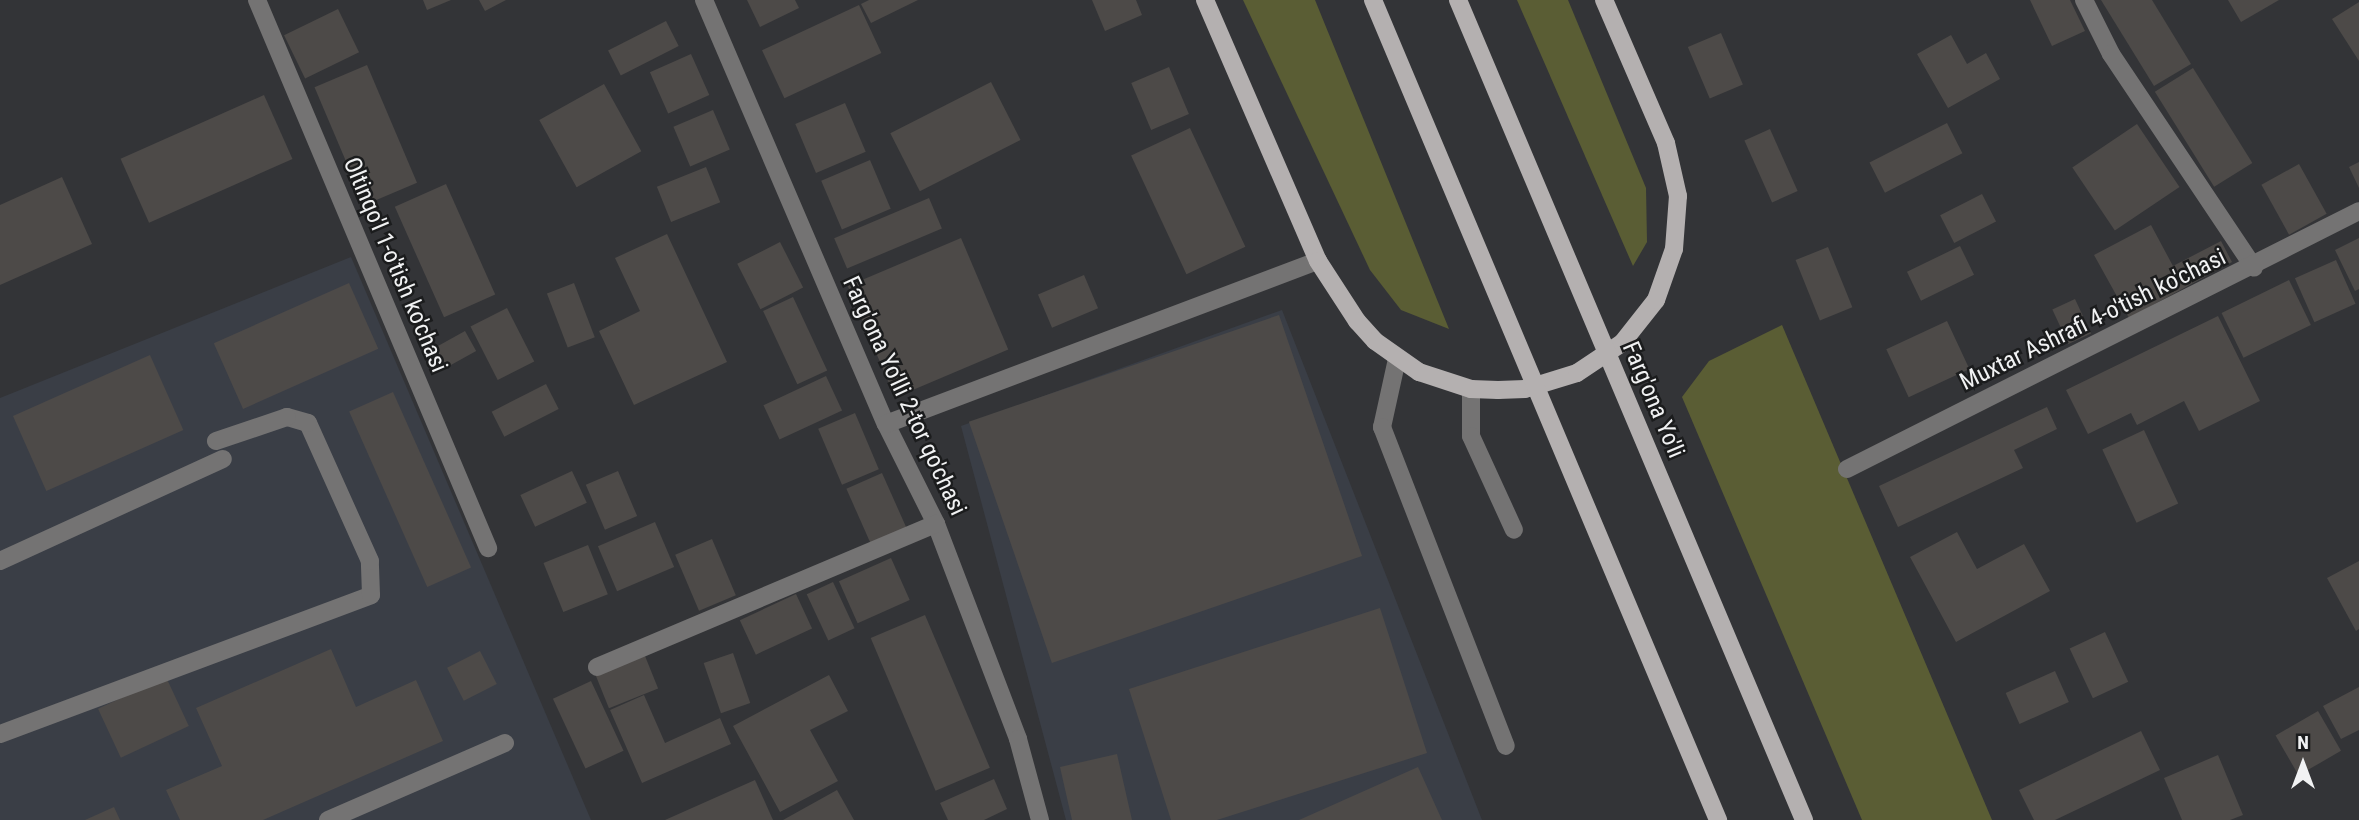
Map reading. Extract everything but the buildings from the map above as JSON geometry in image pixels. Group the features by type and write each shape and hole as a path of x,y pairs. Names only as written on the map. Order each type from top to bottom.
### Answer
{"main road":[{"path":"1205,0 1318,261 1357,321 1397,359 1471,389 1525,389 1577,373 1622,342 1656,300 1667,276 1678,222 1673,169 1604,0"},
{"path":"1373,0 1718,820"},
{"name":"Farg'ona Yo'li","path":"1458,0 1804,820"}],"street":[{"name":"Oltinqo'l 1-o'tish ko'chasi","path":"257,0 488,548"},
{"name":"Farg'ona Yo'lli 2-tor qo'chasi","path":"704,0 886,424 936,524 1018,739 1040,820"},
{"path":"2084,0 2111,54 2254,268"},
{"name":"Muxtar Ashrafi 4-o'tish ko'chasi","path":"1847,469 2254,268 2359,211"},
{"path":"886,424 1318,261"},
{"path":"1397,359 1382,427 1506,746"},
{"path":"1471,389 1471,436 1514,530"},
{"path":"0,734 371,595 370,561 308,423 287,417 216,441"},
{"path":"0,561 223,459"},
{"path":"597,667 936,524"},
{"path":"328,820 505,743"}],"shaded area":[{"path":"351,257 591,820 0,820 0,398"},
{"path":"1282,310 1482,820 1066,820 961,426"}],"green space":[{"path":"1243,0 1315,0 1449,329 1401,310 1370,270"},
{"path":"1517,0 1568,0 1646,188 1647,242 1633,266"},
{"path":"1782,325 1992,820 1862,820 1682,397 1709,361"}]}
